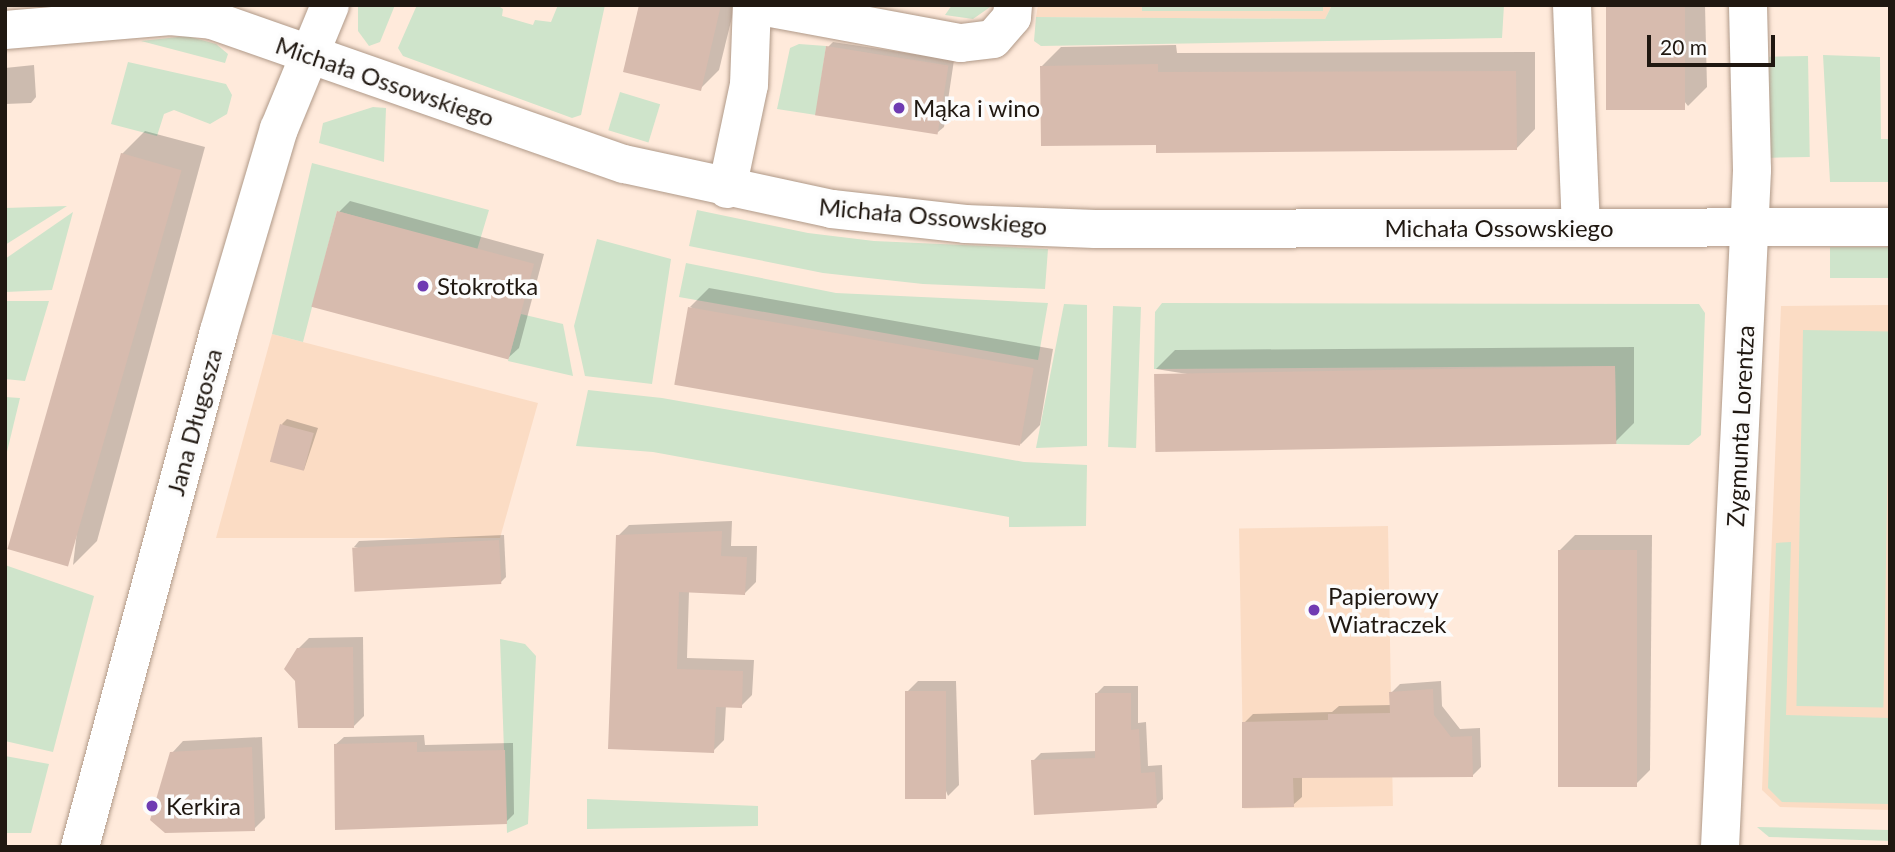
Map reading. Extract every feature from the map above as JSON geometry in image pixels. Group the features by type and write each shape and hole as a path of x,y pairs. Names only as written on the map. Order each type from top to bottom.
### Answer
{"street":[{"name":"Jana Długosza","path":"80,847 219,331 279,130 330,5"},
{"path":"727,189 749,85 754,5 961,43 993,39 1008,24 1013,5"},
{"path":"1572,5 1581,227"},
{"name":"Zygmunta Lorentza","path":"1720,847 1749,228 1748,5"},
{"name":"Michała Ossowskiego","path":"5,30 193,17 624,164 727,189 832,209 965,224 1095,229 1890,227"}],"shaded area":[{"path":"1038,5 1332,5 1325,19 1036,17"},
{"path":"1890,305 1890,810 1780,807 1762,790 1781,306"},
{"path":"272,334 538,403 500,538 216,538"},
{"name":"Papierowy Wiatraczek","path":"1388,526 1393,806 1244,809 1239,529"}],"green space":[{"path":"358,5 395,5 380,42 369,46 358,31"},
{"path":"417,5 497,5 503,9 502,16 533,25 535,20 551,22 558,5 605,5 581,115 572,118 403,56 398,48"},
{"path":"952,5 993,5 973,19 945,15"},
{"path":"1142,5 1323,5 1323,11 1142,11"},
{"path":"1332,5 1504,5 1502,38 1041,46 1034,41 1036,17 1325,19"},
{"path":"187,36 216,44 228,54 225,63 141,41"},
{"path":"799,44 826,46 816,115 777,109 790,48"},
{"path":"1823,55 1880,57 1881,139 1890,139 1890,182 1830,182"},
{"path":"1808,56 1810,157 1771,158 1769,57"},
{"path":"128,62 226,84 232,95 227,114 210,124 174,110 164,114 157,136 111,124"},
{"path":"620,92 660,104 648,143 608,130"},
{"path":"373,107 386,108 384,162 319,143 323,123"},
{"path":"312,163 489,210 477,250 337,211 303,342 272,334"},
{"path":"67,206 5,245 5,208"},
{"path":"697,210 808,233 874,241 1048,249 1045,289 923,284 823,273 689,246"},
{"path":"73,212 52,290 5,292 5,259"},
{"path":"597,239 671,259 652,384 585,376 574,326"},
{"path":"1830,247 1890,247 1890,278 1830,278"},
{"path":"686,263 836,293 1048,303 1038,360 679,297"},
{"path":"5,301 49,301 25,381 5,379"},
{"path":"1162,303 1699,304 1705,313 1701,435 1689,445 1616,444 1615,366 1154,369 1155,312"},
{"path":"1064,304 1087,305 1087,446 1036,448"},
{"path":"1113,306 1141,307 1136,448 1108,447"},
{"path":"521,314 563,324 573,376 508,361"},
{"path":"1803,330 1890,332 1883,707 1796,706"},
{"path":"588,390 662,398 1024,462 1087,465 1086,526 1009,527 1009,517 653,452 576,446"},
{"path":"5,397 20,398 5,460"},
{"path":"1791,542 1786,715 1890,718 1890,804 1782,802 1768,788 1776,543"},
{"path":"5,565 94,596 53,752 5,741"},
{"path":"500,639 525,644 536,656 528,824 507,833"},
{"path":"5,756 49,764 31,833 5,833"},
{"path":"587,799 758,806 758,826 587,829"},
{"path":"1757,827 1890,830 1890,841 1769,837"}],"building":[{"path":"639,5 721,5 701,91 623,72"},
{"path":"1606,5 1685,5 1685,110 1606,110"},
{"path":"826,46 948,65 938,135 815,115"},
{"path":"1158,64 1158,72 1516,71 1517,150 1156,153 1156,145 1041,146 1040,66"},
{"path":"121,153 182,170 68,566 7,549"},
{"name":"Stokrotka","path":"337,211 534,264 508,359 311,307"},
{"path":"688,307 1034,368 1020,446 674,385"},
{"path":"1615,366 1616,444 1155,452 1154,374"},
{"path":"280,424 314,433 304,471 270,462"},
{"path":"722,531 721,556 747,557 745,595 679,592 677,669 743,671 742,708 716,707 714,753 608,749 616,535"},
{"path":"499,540 501,584 355,592 352,548"},
{"path":"1558,550 1637,550 1637,787 1558,787"},
{"path":"353,647 354,728 298,728 295,681 284,669 297,648"},
{"path":"1433,689 1434,715 1451,737 1472,736 1473,777 1293,778 1294,807 1242,808 1242,722 1328,720 1328,714 1390,713 1389,692"},
{"path":"905,691 946,691 946,799 905,799"},
{"path":"1095,693 1131,693 1131,730 1139,729 1141,773 1155,772 1157,808 1034,815 1031,760 1095,758"},
{"path":"417,742 417,752 505,750 507,824 335,830 334,744"},
{"path":"252,747 255,831 165,833 150,820 170,752"}],"place":[{"name":"Mąka i wino","path":"899,108"},
{"name":"Stokrotka","path":"423,286"},
{"name":"Papierowy Wiatraczek","path":"1314,610"},
{"name":"Kerkira","path":"152,806"}]}
